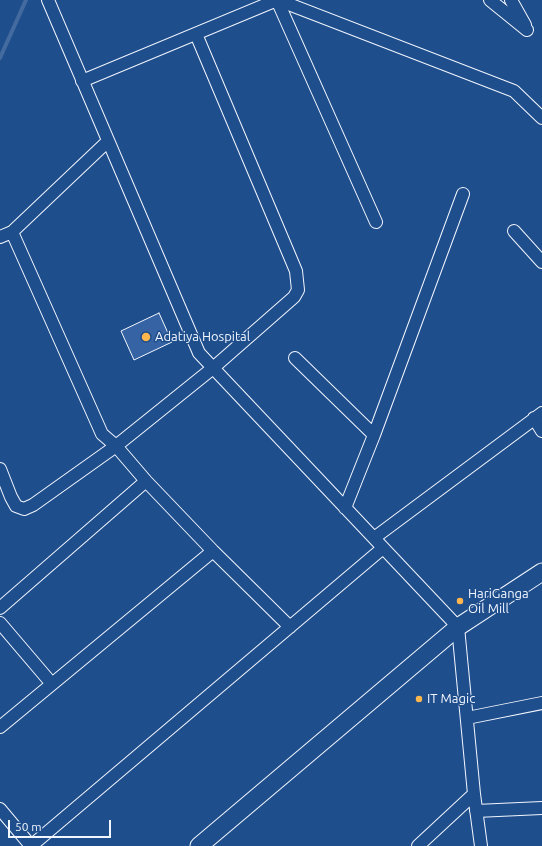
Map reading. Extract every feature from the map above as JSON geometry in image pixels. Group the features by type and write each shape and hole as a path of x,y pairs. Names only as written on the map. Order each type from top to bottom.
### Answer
{"street":[{"path":"48,0 199,354 458,627 474,794 481,846"},
{"path":"82,81 277,0 514,91 542,118"},
{"path":"277,0 376,222"},
{"path":"490,0 527,30 511,0"},
{"path":"0,469 16,506 24,509 33,505 116,446 213,368 294,297 298,290 296,271 196,34"},
{"path":"0,237 12,232 108,141"},
{"path":"345,508 374,436 463,194"},
{"path":"514,231 542,262"},
{"path":"12,232 102,434 116,446 146,481 213,551 290,627"},
{"path":"295,358 374,436"},
{"path":"374,538 538,416 542,431"},
{"path":"0,608 146,481"},
{"path":"0,809 31,846 383,548"},
{"path":"0,727 213,551"},
{"path":"199,846 458,627 542,572"},
{"path":"0,623 52,684"},
{"path":"467,718 542,703"},
{"path":"418,846 474,794"},
{"path":"476,811 542,808"}],"building":[{"path":"159,313 172,342 134,360 121,331"}],"waterway":[{"path":"0,58 26,0"}],"place":[{"name":"Adatiya Hospital","path":"146,337"},
{"name":"HariGanga Oil Mill","path":"460,601"},
{"name":"IT Magic","path":"419,699"}]}
